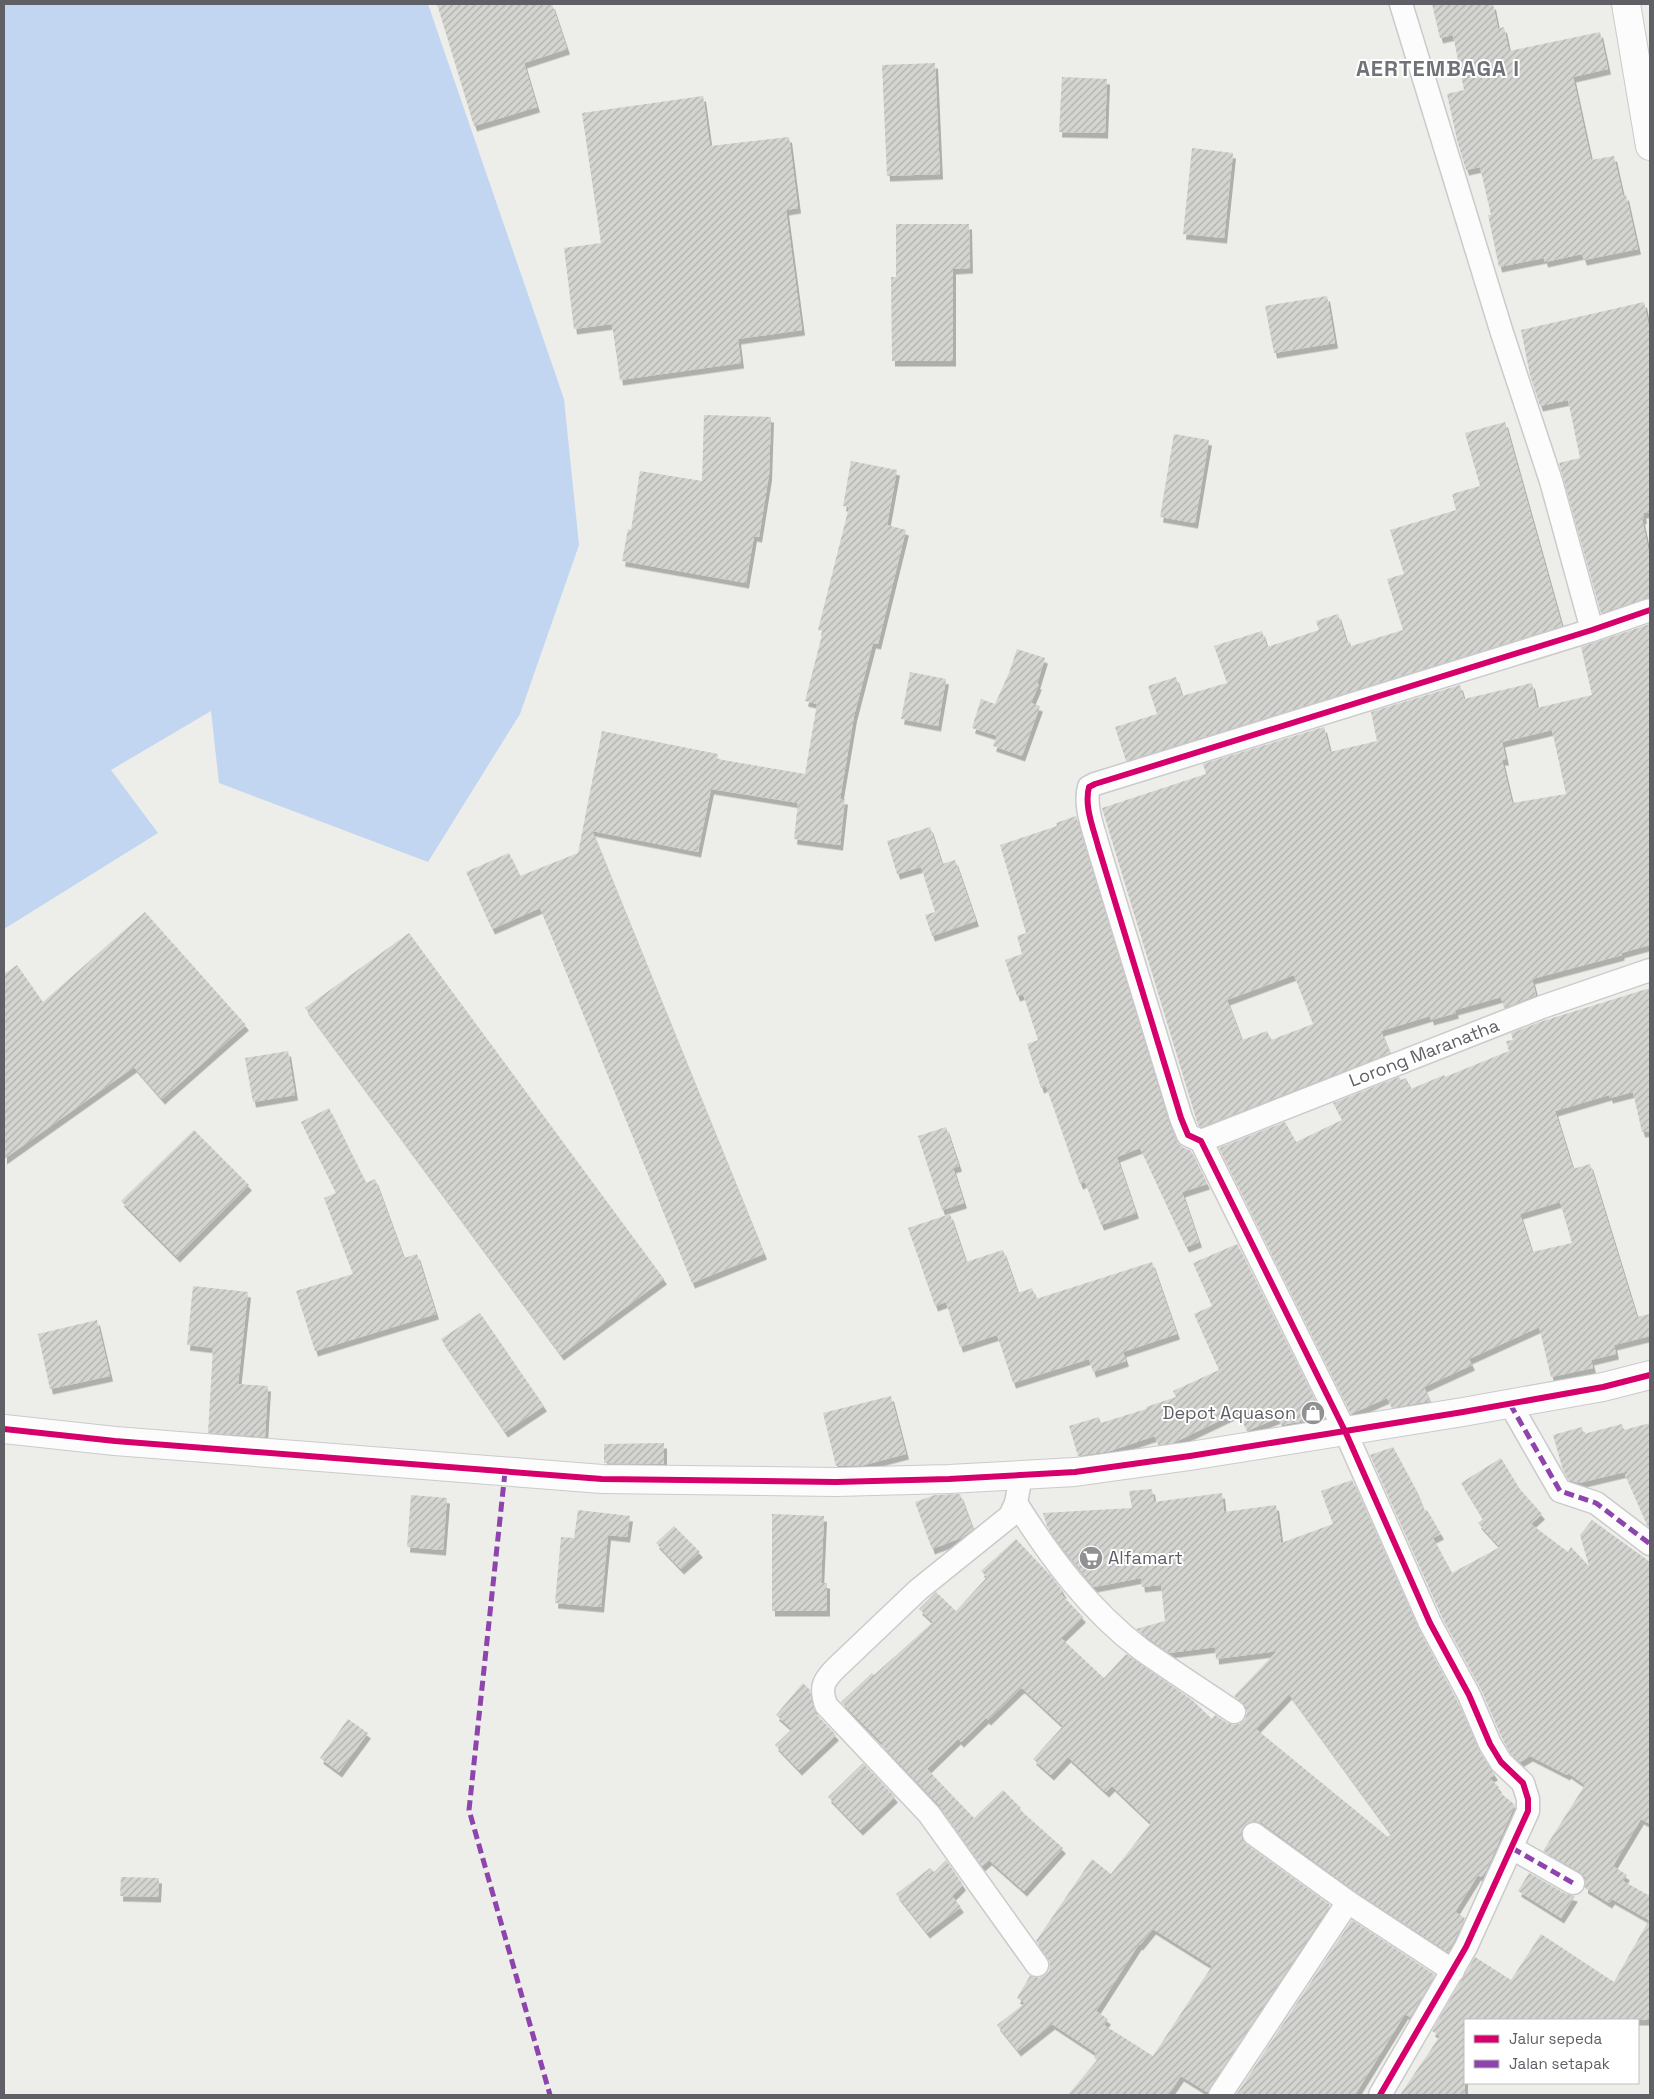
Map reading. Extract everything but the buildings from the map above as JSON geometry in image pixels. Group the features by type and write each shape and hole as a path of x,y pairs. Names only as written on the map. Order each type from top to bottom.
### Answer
{"street":[{"path":"1401,4 1502,333 1550,481 1592,630"},
{"path":"1626,4 1650,146"},
{"path":"1380,2095 1466,1947 1528,1811 1528,1799 1523,1783 1500,1762 1490,1744 1469,1695 1430,1623 1344,1431 1200,1141 1188,1135 1178,1108 1098,846 1087,795 1089,787 1592,630 1650,610"},
{"name":"Lorong Maranatha","path":"1200,1141 1542,1007 1650,970"},
{"path":"4,1429 115,1441 602,1479 836,1482 1075,1472 1510,1404 1603,1388 1650,1375"},
{"path":"1510,1404 1560,1491 1596,1503 1650,1544"},
{"path":"1021,1475 1016,1503 1010,1516 918,1590 836,1668 825,1680 823,1688 826,1705 929,1814 1037,1965"},
{"path":"1016,1503 1039,1540 1088,1600 1141,1649 1234,1712"},
{"path":"1254,1834 1348,1902 1453,1971"},
{"path":"1512,1848 1573,1883"},
{"path":"1220,2095 1348,1902"}],"water":[{"path":"4,4 428,4 564,399 579,545 520,714 428,862 219,783 211,711 111,770 158,833 4,929"}],"marked path":[{"path":"1510,1404 1560,1491 1596,1503 1650,1544"},
{"path":"505,1472 469,1810 550,2095"},
{"path":"1512,1848 1573,1883"}],"cycle path":[{"path":"1380,2095 1466,1947 1528,1811 1528,1799 1523,1783 1501,1762 1490,1744 1469,1695 1430,1623 1345,1431 1201,1141 1188,1135 1181,1118 1092,824 1088,809 1089,787 1592,630 1650,610"},
{"path":"4,1429 115,1441 602,1479 836,1482 949,1479 1075,1472 1190,1456 1463,1412 1603,1387 1650,1375"}],"place":[{"name":"Depot Aquason","path":"1313,1413"},
{"name":"Alfamart","path":"1091,1558"}],"district":[{"name":"AERTEMBAGA I","path":"1438,68"}]}
